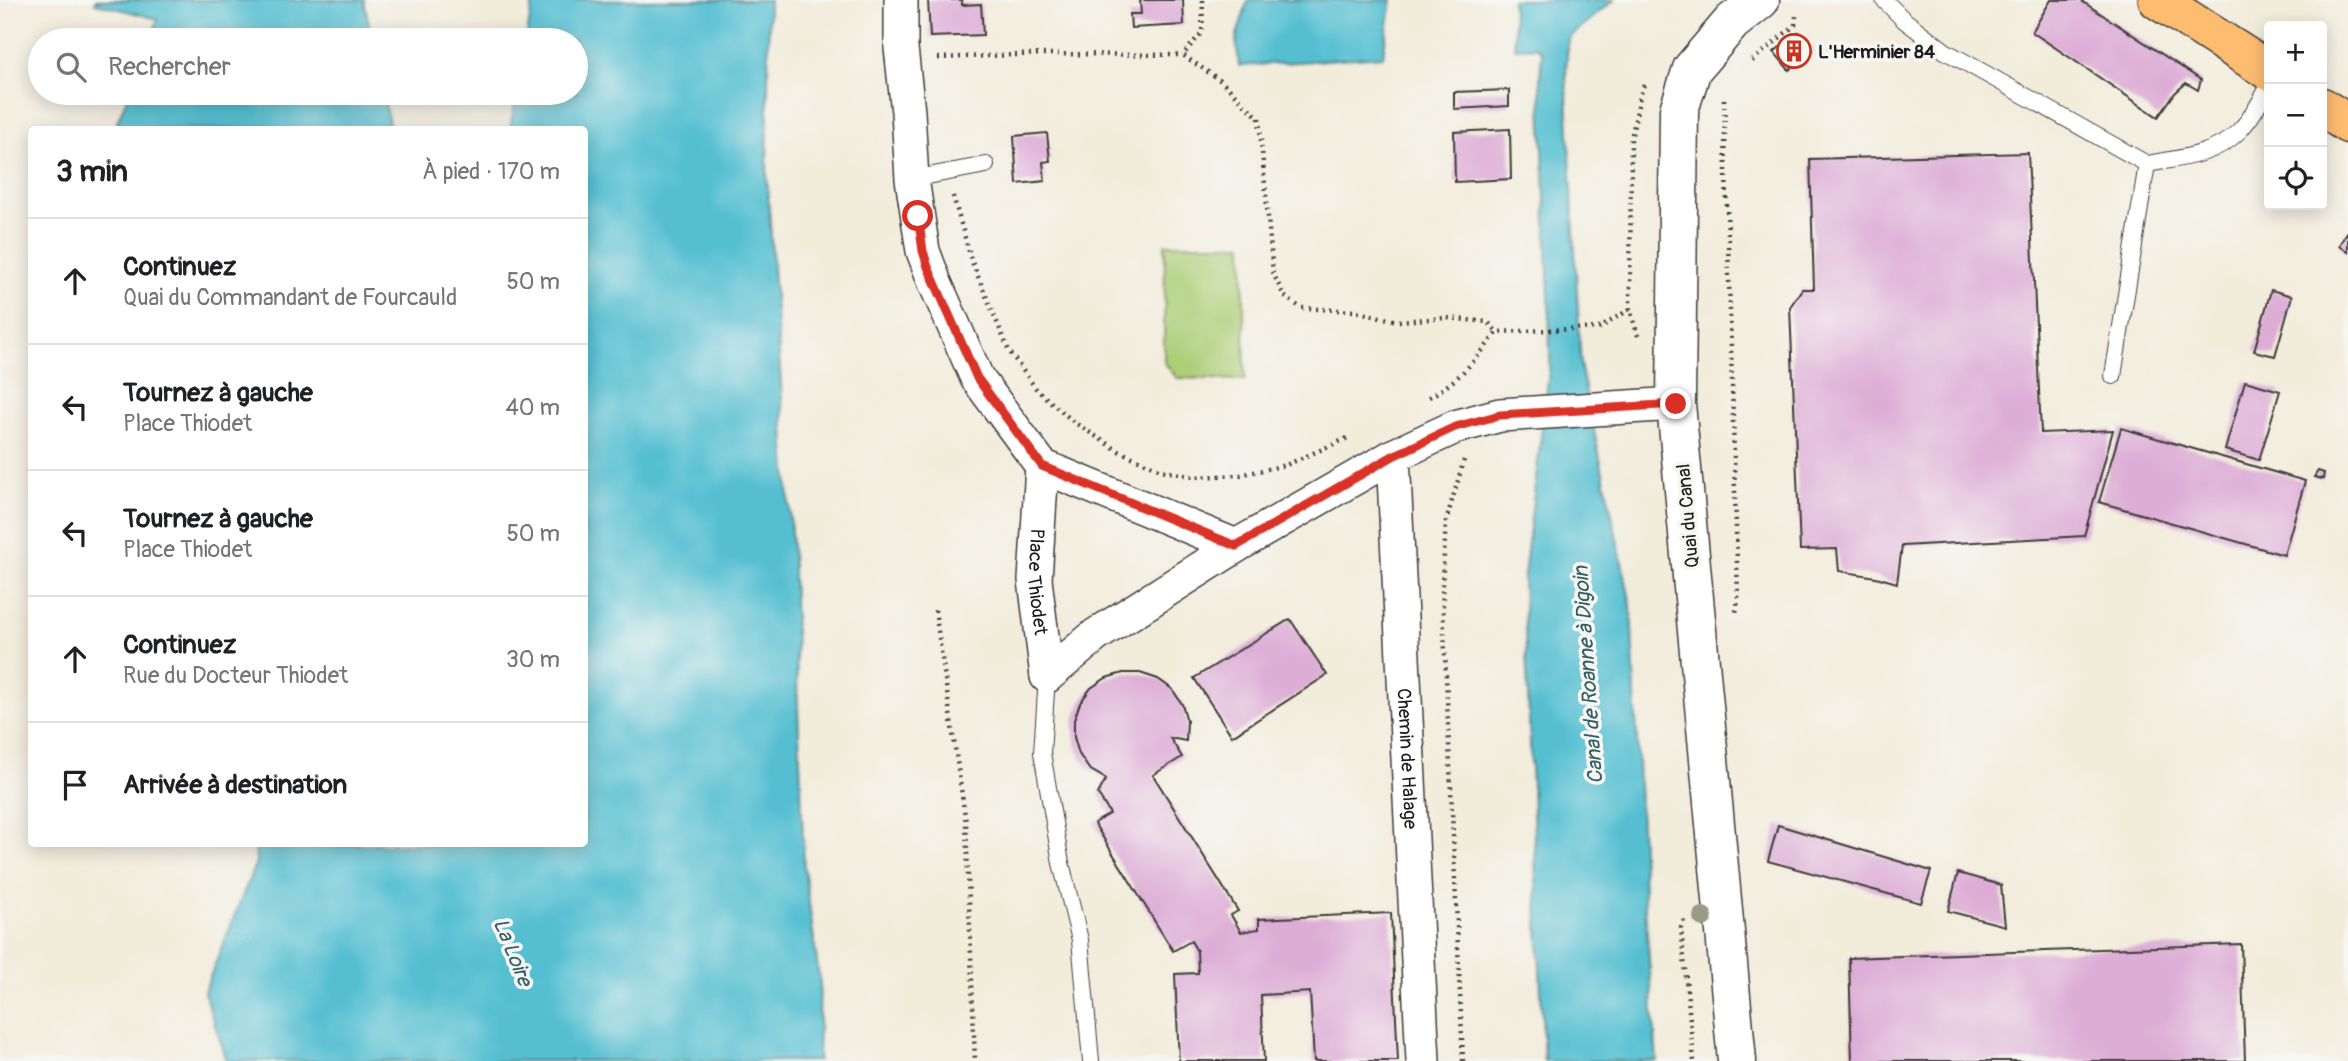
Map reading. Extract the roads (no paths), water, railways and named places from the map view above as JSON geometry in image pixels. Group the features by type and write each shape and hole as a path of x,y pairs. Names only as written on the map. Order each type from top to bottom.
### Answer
{"main road":[{"path":"2162,1 2264,68"},
{"path":"2327,110 2348,124"}],"street":[{"path":"901,0 912,179 923,251 934,283 977,378 1042,466 1236,546"},
{"name":"Quai du Canal","path":"1737,1061 1676,404 1679,110 1692,69 1726,29 1760,0"},
{"name":"Place Thiodet","path":"1047,677 1096,635 1236,546 1393,456 1455,427 1500,415 1676,404"},
{"name":"Chemin de Halage","path":"1393,456 1423,1061"},
{"name":"Place Thiodet","path":"1042,466 1035,580 1047,677"}],"lane":[{"path":"1884,0 1904,20 1945,51 2147,164 2206,153 2226,142 2244,124 2264,94"},
{"path":"2113,376 2147,164"},
{"path":"912,179 986,165"},
{"path":"1047,677 1042,753 1061,863 1080,940 1091,1061"}],"water":[{"path":"96,0 364,0 370,28 155,28 158,19 95,3"},
{"name":"La Loire","path":"533,0 769,0 767,179 792,546 804,867 820,984 818,1061 227,1061 204,992 256,862 255,847 588,847 588,126 511,126 515,105 588,105 588,28 528,28"},
{"path":"1248,0 1392,0 1383,56 1239,66 1236,38"},
{"name":"Canal de Roanne à Digoin","path":"1512,0 1614,0 1568,38 1566,75 1581,369 1631,605 1644,895 1657,1061 1544,1061 1523,583 1550,363 1540,77 1542,52 1536,47 1515,48"},
{"path":"124,105 385,105 389,126 117,126"}],"place":[{"name":"L'Herminier 84","path":"1794,51"}]}
